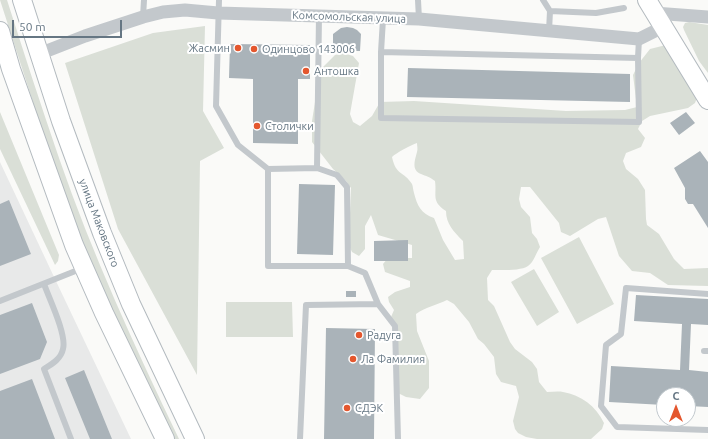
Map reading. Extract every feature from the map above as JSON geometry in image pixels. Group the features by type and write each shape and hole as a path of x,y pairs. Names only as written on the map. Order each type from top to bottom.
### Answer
{"main road":[{"name":"улица Маковского","path":"22,0 61,121 102,233 131,304 195,439"},
{"path":"655,13 708,100"},
{"path":"0,31 11,69 74,245 104,312 165,439"},
{"path":"0,49 11,69"}],"street":[{"name":"Комсомольская улица","path":"39,54 85,36 143,17 163,12 218,6 319,16 419,19 639,39"},
{"path":"639,39 655,13 708,18"}],"lane":[{"path":"143,17 144,0"},
{"path":"418,0 419,19"},
{"path":"543,0 550,11 549,31"},
{"path":"218,6 216,106 238,145 268,169 317,168 337,175 347,187 348,266"},
{"path":"550,11 596,13 624,8"},
{"path":"317,168 319,16"},
{"path":"383,19 381,52 381,118 639,122 639,39"},
{"path":"381,52 638,58"},
{"path":"268,169 268,266 348,266 365,273 378,304 396,326 398,439"},
{"path":"0,301 84,268"},
{"path":"44,284 63,334 63,349 56,361 44,368 71,439"},
{"path":"708,294 626,288 621,334 606,345 601,406 616,427 708,430"},
{"path":"300,439 306,305 378,304"}],"shaded area":[{"path":"0,0 7,0 59,158 85,229 130,335 179,439 171,439 135,364 84,246 52,161"},
{"path":"689,22 708,25 708,73 699,61 684,30 683,27 685,23"},
{"path":"205,26 203,111 224,148 200,161 197,375 118,229 65,63 153,33"},
{"path":"666,45 698,95 695,103 688,108 650,116 642,121 638,129 645,138 641,147 626,153 623,161 626,169 638,179 645,190 647,225 659,234 674,259 684,269 708,268 708,286 668,285 650,273 632,271 619,256 606,217 598,219 570,236 561,232 559,223 530,187 521,187 519,199 521,207 530,217 532,233 537,239 540,247 532,262 525,268 492,270 487,278 488,300 494,306 510,342 515,349 532,362 537,369 539,382 547,392 570,393 587,402 601,417 604,423 602,429 591,439 537,439 526,437 518,433 515,429 513,421 519,397 516,386 501,382 496,374 494,357 478,339 469,322 454,304 447,300 416,314 417,331 429,361 429,388 420,399 406,397 398,393 396,340 391,317 394,310 388,297 395,292 410,287 410,281 385,272 383,264 388,258 412,258 412,245 378,235 371,215 365,226 365,249 359,256 352,252 345,237 348,229 350,213 351,188 333,169 312,142 312,121 320,70 335,55 343,53 353,56 359,63 350,114 353,122 360,126 372,116 380,102 414,101 566,111 625,110 637,107 633,75 639,63 650,49","holes":["417,143 414,164 416,170 435,181 436,201 446,211 449,224 463,241 464,259 455,260 443,240 434,218 426,214 420,208 415,197 412,184 398,170 394,163 392,157 394,155"]},
{"path":"0,112 59,255 58,261 55,265 0,149"},
{"path":"0,162 55,279 131,439 0,439"},
{"path":"579,237 614,304 577,324 541,258"},
{"path":"534,269 559,312 537,326 511,282"},
{"path":"226,302 292,302 293,337 226,337"}],"building":[{"path":"347,27 357,30 361,34 360,51 333,51 333,34 341,28"},
{"path":"230,44 310,45 310,79 298,79 298,144 253,143 253,79 229,78"},
{"path":"408,68 630,74 630,102 407,97"},
{"path":"686,112 695,123 679,135 670,123"},
{"path":"700,151 708,162 708,228 693,204 688,204 685,199 685,188 674,168"},
{"path":"299,184 335,185 333,255 297,254"},
{"path":"9,200 31,254 0,266 0,204"},
{"path":"408,240 408,261 374,261 374,241"},
{"path":"346,291 356,291 356,297 346,297"},
{"path":"636,295 708,299 708,325 691,324 689,370 708,372 708,407 696,406 696,387 656,387 656,405 609,402 611,366 680,370 682,324 634,321"},
{"path":"32,303 47,342 40,359 0,374 0,315"},
{"path":"326,328 375,329 374,439 324,439"},
{"path":"84,370 112,439 90,439 65,378"},
{"path":"32,379 55,439 0,439 0,391"}],"place":[{"name":"Жасмин","path":"238,48"},
{"name":"Одинцово 143006","path":"254,49"},
{"name":"Антошка","path":"306,71"},
{"name":"Столички","path":"257,126"},
{"name":"Радуга","path":"359,335"},
{"name":"Ла Фамилия","path":"353,359"},
{"name":"СДЭК","path":"347,408"}]}
